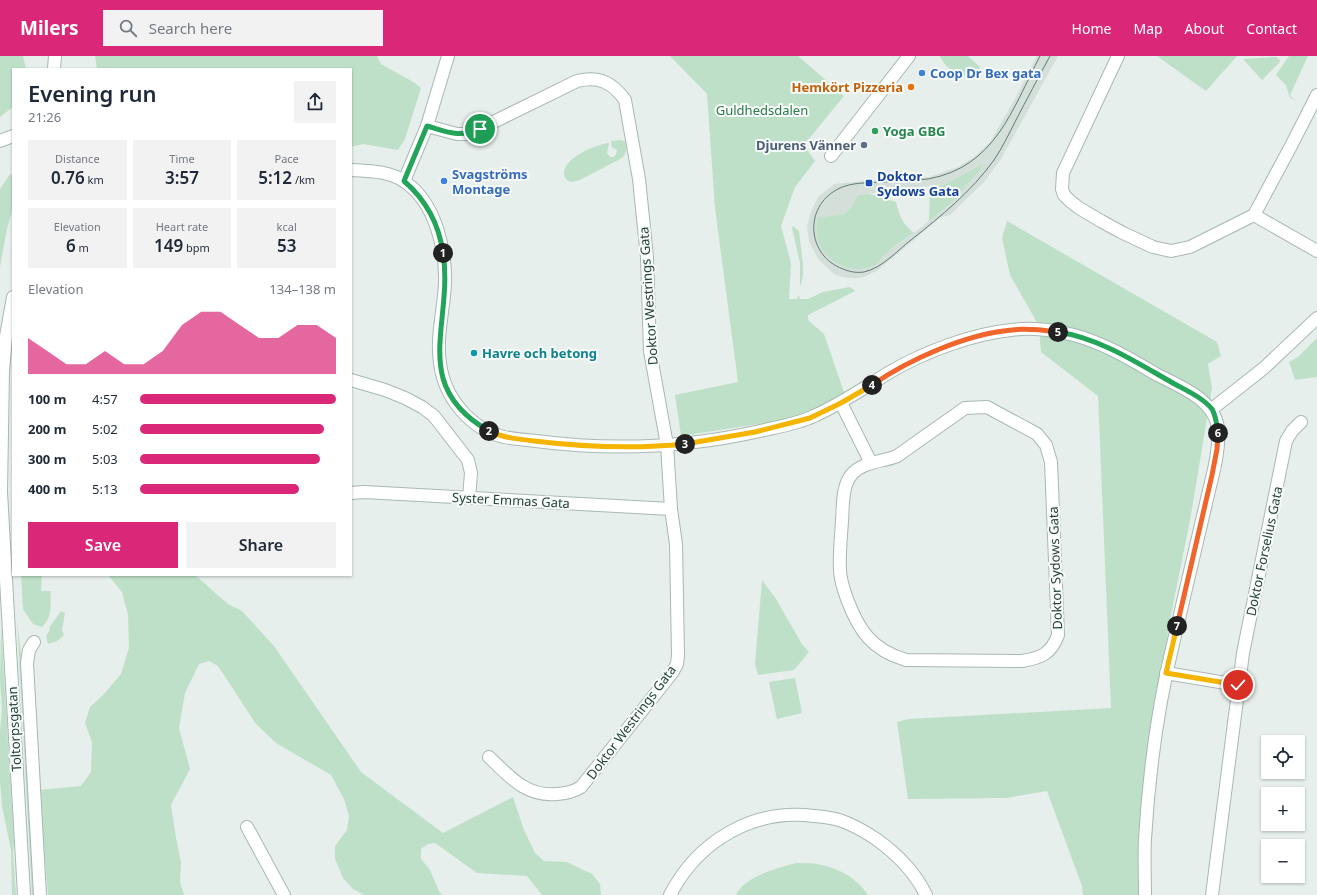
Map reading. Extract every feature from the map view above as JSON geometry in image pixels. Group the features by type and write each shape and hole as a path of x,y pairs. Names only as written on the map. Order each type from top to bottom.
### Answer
{"street":[{"path":"54,68 55,56"},
{"path":"404,181 427,126 448,56"},
{"path":"831,156 909,56"},
{"path":"1118,56 1062,173 1062,189 1070,201 1079,208 1121,232 1162,250 1171,251 1190,247 1254,215 1298,134 1317,95"},
{"name":"Doktor Westrings Gata","path":"427,126 457,134 469,134 577,81 589,78 598,80 620,92 625,100 640,179 647,257 650,351 667,446 671,509 676,544 678,655 677,664 672,674 581,787 571,792 550,794 538,793 527,789 512,779 489,757"},
{"path":"0,141 12,136"},
{"path":"352,170 377,172 404,181 423,200 439,232 444,259 445,281 439,340 439,359 445,385 460,409 479,425 503,437 556,444 640,447 667,446 701,442 766,430 810,418 841,403 891,371 930,353 956,343 1011,330 1037,329 1078,336 1101,345 1134,361 1194,395 1212,409 1217,427 1216,456 1166,673 1151,772 1145,842 1145,895"},
{"path":"1254,215 1317,251"},
{"name":"Toltorpsgatan","path":"12,302 6,336 1,421 1,492 24,895"},
{"path":"1212,409 1264,368 1317,318"},
{"path":"352,380 385,390 405,398 422,407 434,416 468,460 471,473 469,498"},
{"path":"841,403 871,463"},
{"name":"Doktor Sydows Gata","path":"987,407 1037,434 1046,445 1051,462 1058,635 1055,643 1043,656 1036,659 1022,661 906,660 893,656 872,643 860,629 850,608 843,589 840,570 844,499 847,484 851,475 857,469 871,463 897,456 965,408 987,407"},
{"name":"Doktor Forselius Gata","path":"1212,895 1238,685 1248,626 1286,441 1292,431 1301,422"},
{"name":"Syster Emmas Gata","path":"352,493 364,492 671,509"},
{"name":"Toltorpsgatan","path":"34,642 29,650 27,663 40,895"},
{"path":"1166,673 1238,685"},
{"path":"670,895 678,880 693,861 706,848 737,828 754,821 780,815 803,814 827,817 847,822 865,832 883,844 910,869 926,895"},
{"path":"247,827 284,895"}],"shaded area":[{"path":"1037,56 1058,56 1001,159 984,182 950,215 941,217 878,270 864,277 846,278 834,274 818,259 809,241 807,226 811,212 818,197 834,184 929,177 958,167 974,157 990,142 1016,97","holes":["980,164 983,165 951,203 914,233 888,251 880,261 817,219 845,214 851,208 858,195 946,184"]}],"green space":[{"path":"0,56 23,56 26,68 12,68 12,108 0,117"},
{"path":"95,56 377,56 381,64 415,83 421,88 405,139 398,150 363,144 352,147 352,68 97,68"},
{"name":"Guldhedsdalen","path":"670,56 798,56 844,96 804,145 815,161 795,187 781,226 791,263 789,299 797,299 799,296 800,299 808,299 823,292 850,287 855,291 808,315 808,320 824,334 845,395 798,418 681,436 675,395 738,382 715,208 707,94"},
{"path":"940,56 968,56 980,67 978,72 968,76 962,76 949,68"},
{"path":"1157,56 1237,56 1206,91"},
{"path":"1289,56 1308,56 1290,95 1297,101 1290,98 1286,85 1276,75"},
{"path":"1276,57 1280,60 1279,63 1262,80 1243,59"},
{"path":"611,141 625,141 626,146 626,152 622,158 580,180 572,182 565,178 564,173 566,167 575,157 595,147 609,143 607,153 610,157 614,157 617,150 612,147"},
{"path":"981,164 983,165 981,169 951,203 929,221 930,187 946,184"},
{"path":"10,174 12,175 12,212 0,267 0,189"},
{"path":"870,194 896,202 902,219 914,233 895,246 873,266 863,269 856,269 842,266 829,257 820,246 817,236 817,218 845,214 851,208 858,195"},
{"path":"1007,221 1217,342 1221,356 1208,364 1212,388 1191,515 1170,620 1146,769 1139,871 1139,895 1083,895 1082,886 1047,791 1006,798 908,799 897,722 909,719 1111,708 1098,396 1041,352 1039,326 1010,275 1002,238"},
{"path":"793,226 799,231 802,252 803,275 800,286 800,263 792,228"},
{"path":"1317,338 1317,377 1295,380 1289,362 1298,357"},
{"path":"21,576 42,576 41,591 51,591 51,605 46,623 42,627 33,624 23,609"},
{"path":"109,576 196,576 228,604 242,611 274,646 361,772 443,833 513,797 524,830 535,853 544,861 567,862 592,874 600,884 601,895 542,895 527,876 477,873 435,843 428,844 421,849 421,859 430,870 440,893 443,895 364,895 353,889 343,878 335,859 335,846 347,830 349,816 344,799 331,775 276,743 256,724 218,666 209,661 199,664 185,693 179,728 190,769 171,805 181,862 180,882 184,895 48,895 39,790 81,786 91,772 92,742 85,723 90,707 104,694 121,674 129,648 128,615 122,592"},
{"path":"762,580 776,599 802,644 809,652 794,670 758,675 755,664"},
{"path":"61,611 65,613 62,630 64,635 57,641 48,644 46,636 50,630 49,628"},
{"path":"17,620 21,655 35,895 32,895"},
{"path":"1,626 16,895 12,895 11,850 2,806 0,781 0,730 2,710 0,680"},
{"path":"795,678 802,713 777,719 769,682"},
{"path":"797,863 819,864 842,872 859,884 868,895 736,895 746,883 754,878 772,870"}],"tram line":[{"path":"1040,56 1010,115 999,133 985,149 970,162 951,172 928,179 848,185 838,189 827,197 819,207 815,219 814,231 816,243 822,254 831,263 851,272 864,272 871,270 889,259 944,213 976,183 994,160 1050,56"}],"place":[{"name":"Coop Dr Bex gata","path":"922,73"},
{"name":"Hemkört Pizzeria","path":"911,87"},
{"name":"Yoga GBG","path":"875,131"},
{"name":"Djurens Vänner","path":"864,145"},
{"name":"Svagströms Montage","path":"444,181"},
{"name":"Doktor Sydows Gata","path":"869,183"},
{"name":"Havre och betong","path":"474,353"}],"route":[{"path":"480,129 469,134 457,134 427,126 416,156 404,181 414,189 423,200 439,232 444,259 445,281 439,340 439,359 445,385 450,395 460,409 471,420 503,437 556,444 640,447 667,446 701,442 771,429 810,418 841,403 870,386 891,371 956,343 1011,330 1037,329 1078,336 1129,358 1194,395 1212,409 1215,415 1218,435 1217,449 1166,673 1238,685"}]}
